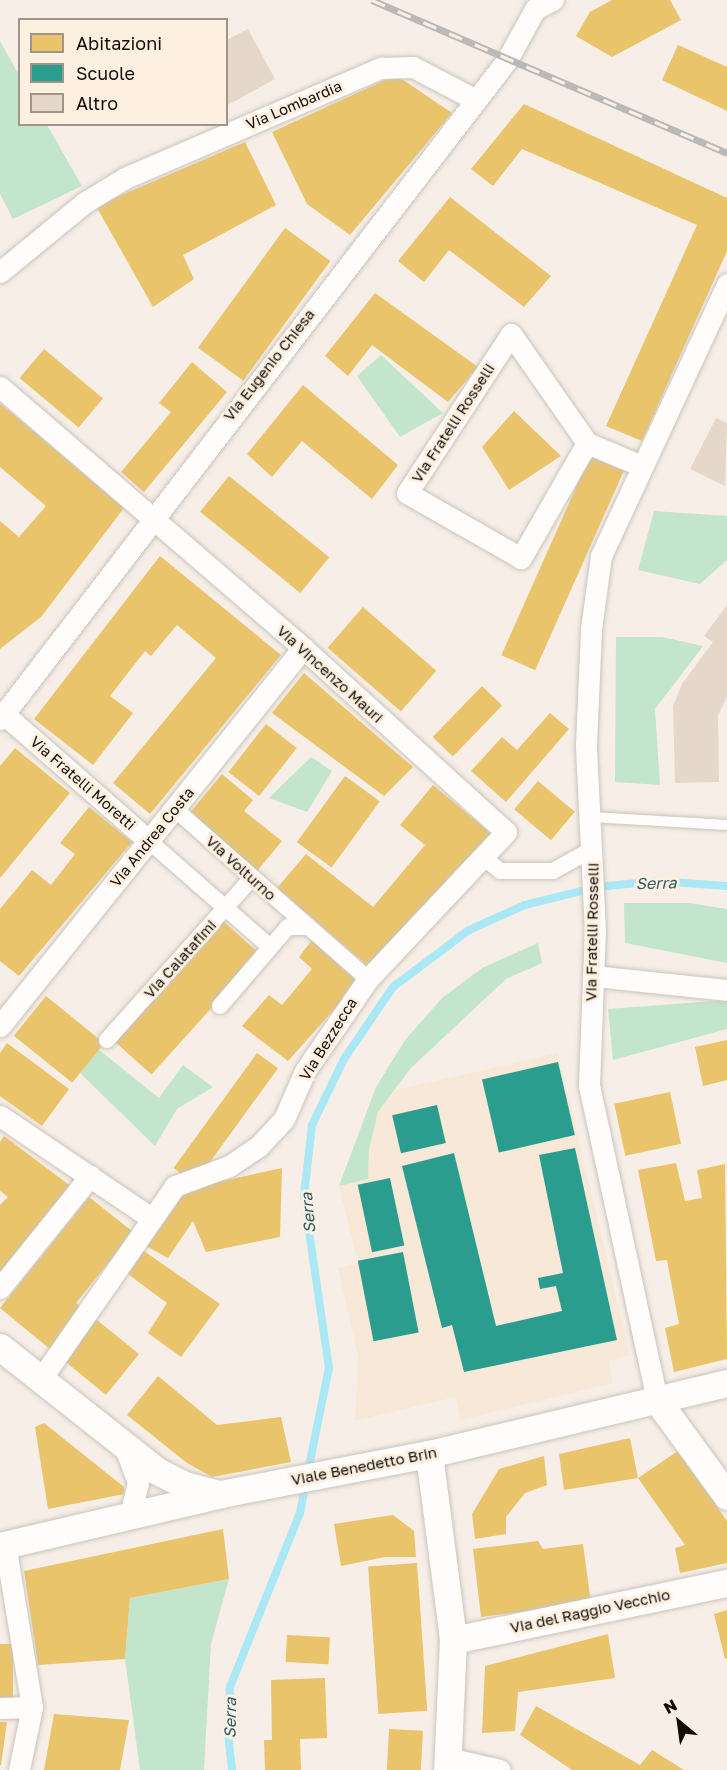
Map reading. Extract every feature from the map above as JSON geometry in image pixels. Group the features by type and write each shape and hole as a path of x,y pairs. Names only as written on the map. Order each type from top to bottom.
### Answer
{"street":[{"name":"Via Eugenio Chiesa","path":"2,717 152,518 507,60 539,3"},
{"name":"Via Lombardia","path":"0,272 84,203 125,178 381,68 413,67 476,100"},
{"name":"Via Fratelli Rosselli","path":"657,1400 589,1085 595,931 592,817 586,745 591,629 601,556 727,284"},
{"name":"Via Fratelli Rosselli","path":"511,334 587,443 521,558 407,493 511,334"},
{"path":"0,387 152,518"},
{"path":"587,443 642,466"},
{"name":"Via Vincenzo Mauri","path":"152,518 303,648 506,832"},
{"name":"Via Andrea Costa","path":"0,1026 303,648"},
{"name":"Via Fratelli Moretti","path":"2,717 270,947"},
{"name":"Via Volturno","path":"175,809 368,979"},
{"name":"Via Bezzecca","path":"41,1379 150,1217 175,1186 229,1166 259,1146 278,1126 322,1044 368,979 506,832"},
{"path":"483,856 500,871 553,871 594,859"},
{"name":"Via Calatafimi","path":"106,1040 252,878"},
{"path":"220,1006 288,927 308,927"},
{"path":"594,976 727,990"},
{"path":"0,1116 150,1217"},
{"path":"0,1288 90,1176"},
{"path":"0,1347 126,1450 185,1485 221,1494"},
{"name":"Viale Benedetto Brin","path":"2,1545 221,1494 429,1454 727,1383"},
{"path":"657,1400 727,1496"},
{"path":"106,1522 130,1511 138,1482 126,1450"},
{"path":"429,1454 453,1640 448,1764 500,1770"},
{"path":"2,1545 32,1707 19,1770"},
{"name":"Via del Raggio Vecchio","path":"453,1640 727,1583"},
{"path":"0,1708 32,1707"}],"lane":[{"path":"592,817 727,825"}],"shaded area":[{"path":"558,1053 630,1355 608,1361 613,1383 461,1420 455,1397 355,1421 358,1355 338,1268 358,1263 339,1186 368,1179 369,1150 378,1112 395,1090"}],"green space":[{"path":"0,41 18,73 18,126 48,126 82,186 13,219 0,194"},
{"path":"381,355 443,413 400,437 357,376"},
{"path":"654,511 727,516 727,560 700,584 638,570"},
{"path":"616,637 662,637 703,646 655,709 660,785 615,782"},
{"path":"311,757 332,771 307,812 269,798"},
{"path":"624,903 689,903 727,909 727,963 625,943"},
{"path":"538,943 542,963 506,979 410,1069 378,1112 369,1150 368,1179 339,1186 376,1087 405,1040 442,998 482,968"},
{"path":"727,1000 727,1029 613,1060 608,1009"},
{"path":"98,1049 159,1098 183,1065 213,1087 177,1109 155,1146 80,1073"},
{"path":"229,1579 211,1644 204,1770 140,1770 125,1659 130,1598"}],"building: Abitazioni":[{"path":"612,0 670,0 681,20 612,57 576,36 590,12"},
{"path":"678,45 727,67 727,111 662,80"},
{"path":"396,75 452,113 350,235 307,204 272,132"},
{"path":"524,104 727,198 727,251 642,441 606,426 697,225 522,149 493,186 471,169"},
{"path":"245,142 276,205 183,255 194,279 153,307 96,206"},
{"path":"450,197 551,276 524,307 449,250 424,282 398,261"},
{"path":"285,228 330,261 243,381 198,348"},
{"path":"375,293 478,367 448,402 372,345 348,376 325,356"},
{"path":"44,349 103,398 79,428 20,378"},
{"path":"192,362 227,392 144,492 121,472 171,412 159,403"},
{"path":"303,385 398,465 372,499 302,441 272,477 247,454"},
{"path":"0,403 124,508 41,617 0,649 0,521 19,537 46,506 0,467"},
{"path":"514,411 561,456 509,490 482,447"},
{"path":"590,456 624,471 535,670 501,655"},
{"path":"229,476 329,557 300,593 200,512"},
{"path":"160,556 281,655 150,814 113,783 216,658 177,625 151,656 145,651 110,696 133,713 93,765 34,719"},
{"path":"363,607 436,671 401,711 328,648"},
{"path":"304,673 413,767 384,796 272,713"},
{"path":"482,686 502,705 453,757 433,737"},
{"path":"550,713 569,729 506,802 471,771 502,737 517,750"},
{"path":"266,724 297,748 259,796 228,772"},
{"path":"15,748 70,793 0,878 0,766"},
{"path":"222,774 253,800 244,811 282,841 257,871 188,815"},
{"path":"345,776 380,801 332,868 297,842"},
{"path":"538,781 575,812 551,840 514,809"},
{"path":"433,785 492,834 369,967 277,888 306,854 373,907 425,845 400,825"},
{"path":"89,807 132,842 19,976 0,961 0,909 32,870 51,885 75,854 60,843"},
{"path":"222,920 260,954 152,1075 114,1040"},
{"path":"315,936 364,976 288,1061 242,1026 269,995 282,1005 312,969 299,957"},
{"path":"46,996 104,1043 72,1083 14,1036"},
{"path":"727,1040 727,1080 703,1086 695,1047"},
{"path":"7,1043 69,1089 42,1126 0,1096 0,1053"},
{"path":"257,1053 278,1068 195,1183 174,1168"},
{"path":"670,1092 681,1144 625,1156 614,1104"},
{"path":"4,1136 72,1187 0,1274 0,1205 8,1197 0,1191 0,1142"},
{"path":"676,1163 685,1201 702,1198 697,1170 725,1164 727,1359 674,1372 665,1328 679,1324 667,1260 656,1261 638,1170"},
{"path":"282,1168 280,1237 206,1252 193,1221 168,1258 144,1245 181,1190"},
{"path":"89,1197 133,1232 76,1303 139,1354 106,1395 0,1308"},
{"path":"141,1249 220,1304 181,1357 148,1333 167,1303 125,1272"},
{"path":"158,1376 217,1425 281,1417 291,1462 212,1477 187,1463 127,1415"},
{"path":"44,1423 124,1487 124,1494 48,1509 35,1427"},
{"path":"630,1438 638,1478 564,1490 559,1454"},
{"path":"678,1451 727,1521 727,1563 680,1573 675,1548 685,1545 638,1478"},
{"path":"544,1456 547,1485 525,1493 506,1517 506,1534 475,1539 472,1514 499,1469"},
{"path":"393,1515 414,1531 416,1557 385,1557 341,1566 334,1524"},
{"path":"223,1529 229,1579 130,1598 125,1659 38,1665 24,1571"},
{"path":"538,1541 543,1549 583,1544 591,1603 481,1617 473,1549"},
{"path":"417,1563 427,1711 378,1714 368,1566"},
{"path":"727,1610 727,1658 725,1659 714,1614"},
{"path":"608,1634 615,1678 518,1692 515,1731 482,1733 485,1666"},
{"path":"287,1635 330,1637 329,1664 286,1662"},
{"path":"0,1644 13,1644 13,1699 0,1699"},
{"path":"325,1678 327,1738 300,1739 301,1770 265,1770 264,1740 272,1740 271,1680"},
{"path":"536,1706 640,1765 652,1750 684,1770 572,1770 520,1735"},
{"path":"54,1714 129,1720 120,1770 44,1770"},
{"path":"0,1722 7,1722 1,1765 0,1765"},
{"path":"389,1729 423,1731 421,1770 387,1770"}],"building: Scuole":[{"path":"558,1062 575,1135 499,1153 482,1080"},
{"path":"437,1105 446,1143 401,1153 392,1115"},
{"path":"575,1148 617,1340 464,1372 452,1325 442,1328 402,1166 454,1153 496,1326 562,1311 556,1286 540,1289 538,1278 563,1273 539,1155"},
{"path":"390,1178 404,1245 372,1252 358,1185"},
{"path":"403,1252 419,1332 373,1341 358,1261"}],"building: Altro":[{"path":"248,29 275,79 228,105 228,39"},
{"path":"716,418 727,423 725,486 690,469"},
{"path":"727,605 727,697 718,715 719,782 675,783 673,706 682,684 713,642 704,636"}],"waterway":[{"name":"Serra","path":"308,1471 329,1368 304,1196 312,1125 344,1059 393,987 469,930 525,905 598,887 657,881 727,886"},
{"name":"Serra","path":"232,1770 228,1732 230,1687 300,1513 306,1482"}],"railway":[{"path":"372,0 727,153"}]}
